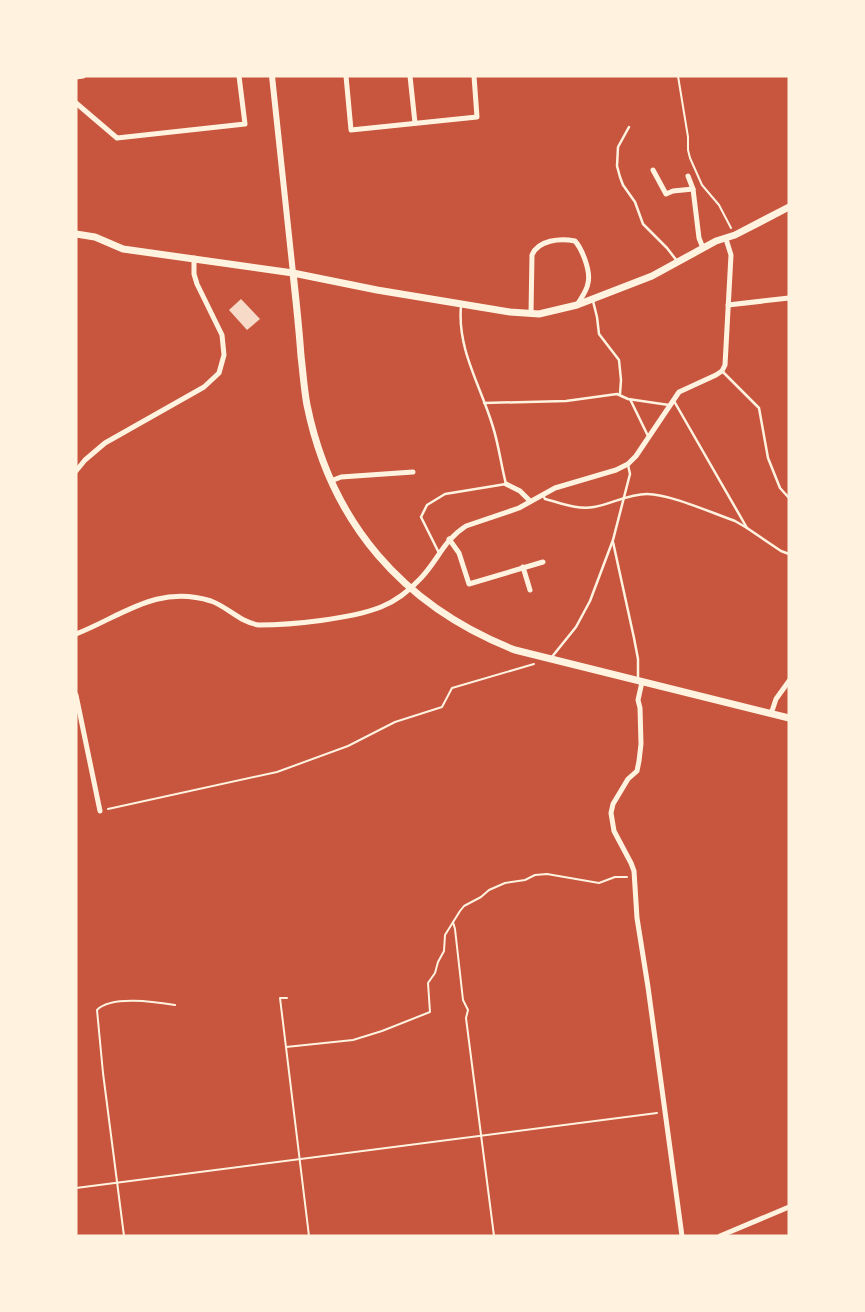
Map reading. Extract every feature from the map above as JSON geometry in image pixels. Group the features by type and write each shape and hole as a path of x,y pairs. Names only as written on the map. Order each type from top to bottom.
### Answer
{"main road":[{"path":"76,234 95,237 123,249 293,273 377,290 510,312 547,313 577,305 652,276 716,241 735,235 789,207"},
{"path":"293,273 306,404 318,446 331,481 345,508 379,558 410,589 474,633 515,650 789,718"}],"street":[{"path":"76,77 83,76"},
{"path":"76,103 118,138 245,124 239,76"},
{"path":"272,76 293,273"},
{"path":"346,76 351,130 477,116 474,76"},
{"path":"410,76 415,123"},
{"path":"653,170 666,194 693,188"},
{"path":"688,176 693,188 699,238 703,248"},
{"path":"76,634 128,608 162,598 195,598 210,601 252,624 267,625 331,618 373,610 391,602 410,589 423,577 450,540 466,526 519,508 555,488 616,470 628,464 636,456 679,392 722,371 725,361 731,256 726,239"},
{"path":"531,313 532,255 536,248 553,240 575,241 579,246 587,268 589,282 577,305"},
{"path":"76,471 85,460 105,443 204,387 219,373 224,355 222,334 196,284 194,258"},
{"path":"728,306 789,298"},
{"path":"331,481 341,477 413,472"},
{"path":"506,484 520,492 530,501"},
{"path":"450,540 459,553 468,584 543,562"},
{"path":"523,567 530,590"},
{"path":"771,714 776,699 789,681"},
{"path":"639,682 638,700 641,744 639,761 636,771 628,779 613,804 611,813 614,831 631,863 635,878 637,918 650,996 682,1236"},
{"path":"76,695 100,811"},
{"path":"720,1236 789,1207"}],"lane":[{"path":"629,127 618,148 617,166 620,178 623,186 635,202 643,224 668,248 678,262"},
{"path":"593,299 599,334 619,360 620,394"},
{"path":"439,553 421,517 427,505 445,494 506,484 493,428 463,344 460,314 461,303"},
{"path":"722,371 759,408 769,462 780,488 789,498"},
{"path":"484,403 566,401 620,394 630,399 671,403 747,528"},
{"path":"630,399 648,438"},
{"path":"550,660 582,617 613,540 630,474 628,464"},
{"path":"542,494 545,499 578,508 594,507 625,497 648,494 662,496 735,522 789,554"},
{"path":"613,540 634,638 639,682"}],"path":[{"path":"678,76 690,158 702,185 718,205 735,235"},
{"path":"100,811 277,772 348,746 395,722 442,707 452,688 550,660"},
{"path":"286,1047 353,1040 382,1032 430,1012 428,983 435,973 444,950 445,935 464,906 481,897 489,890 505,883 525,880 534,875 547,874 599,883 615,877 635,878"},
{"path":"453,922 463,1000 468,1010 466,1018 494,1236"},
{"path":"287,998 280,998 309,1236"},
{"path":"124,1236 103,1073 97,1010 113,1003 138,1000 175,1005"},
{"path":"76,1188 664,1112"}],"building":[{"path":"241,299 260,319 247,330 229,310"}]}
